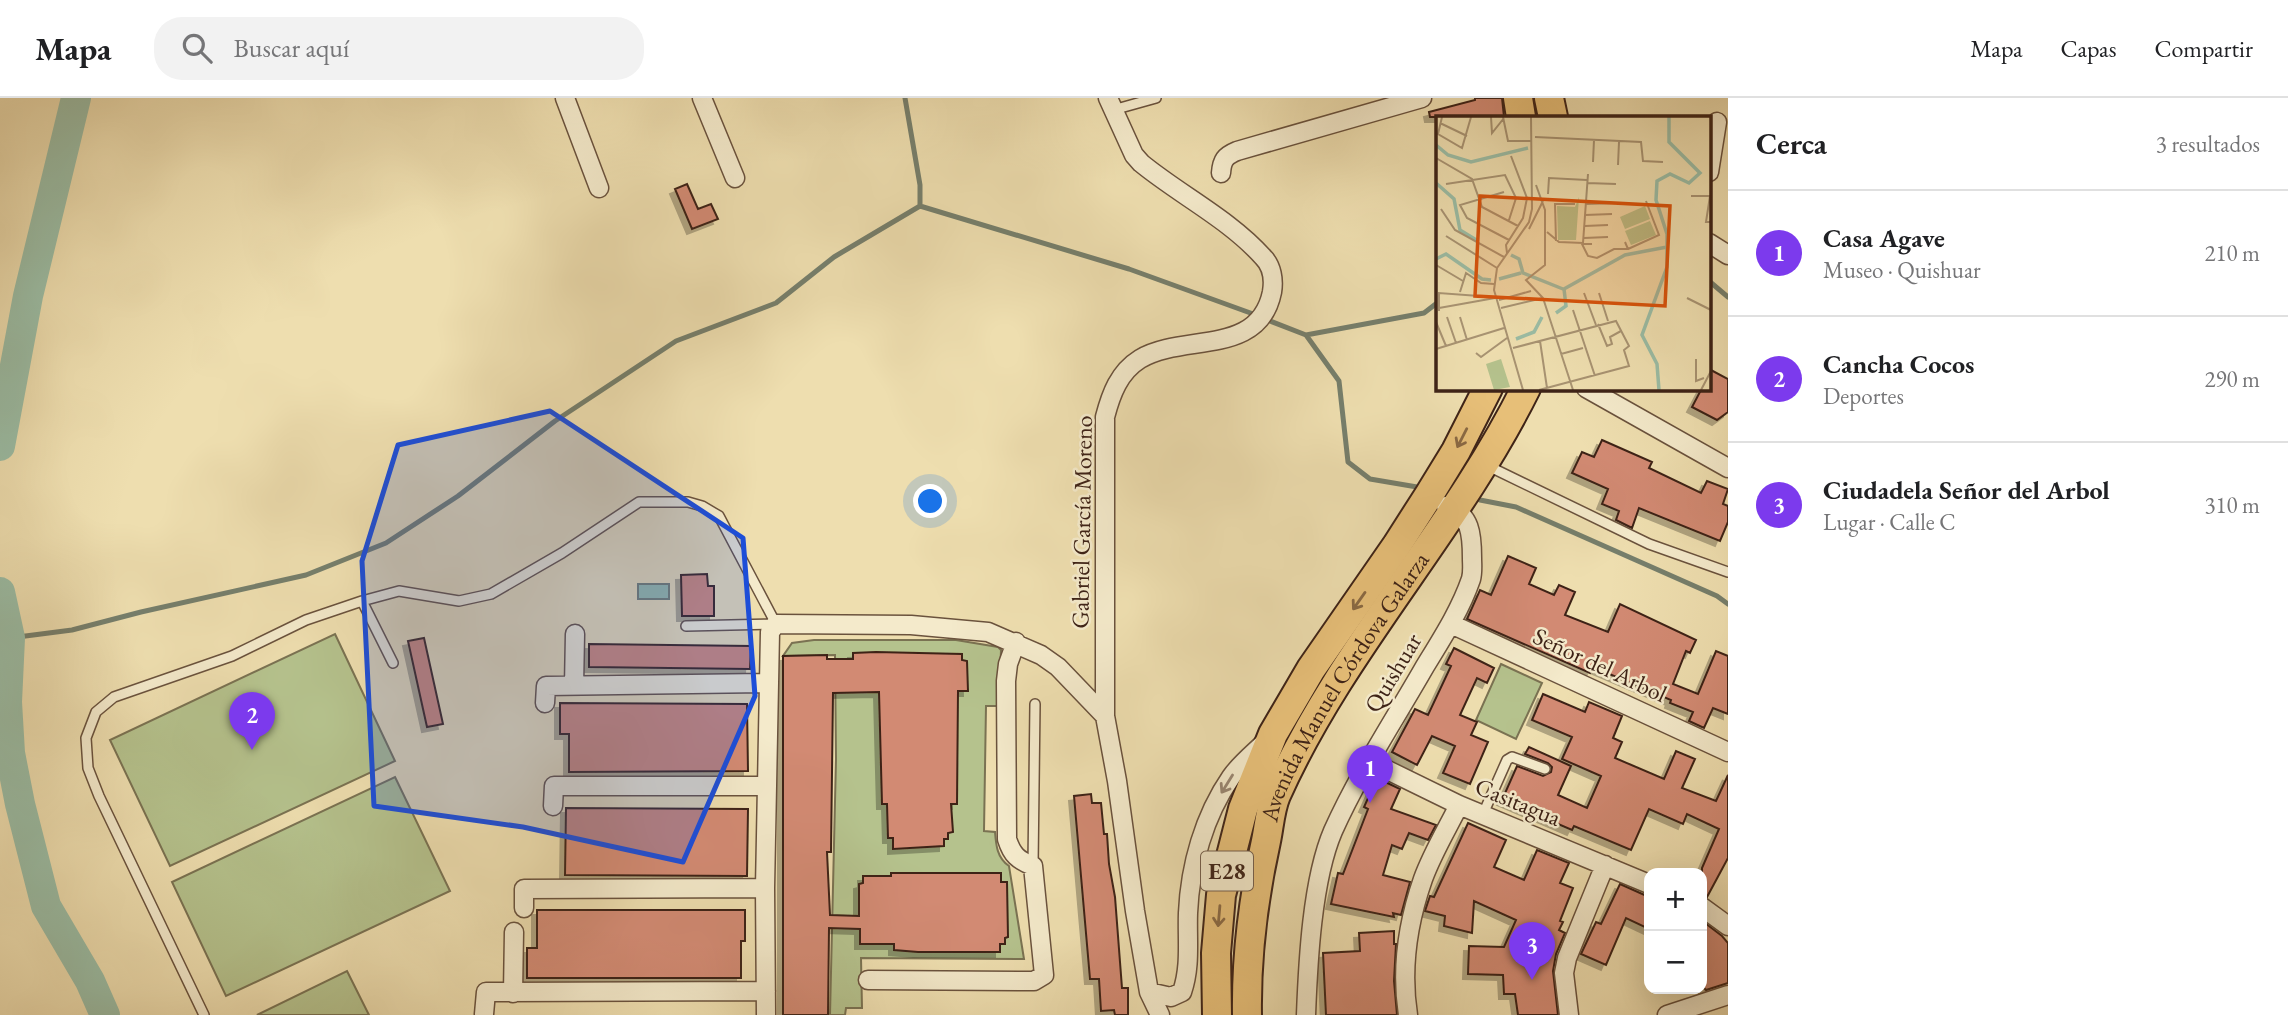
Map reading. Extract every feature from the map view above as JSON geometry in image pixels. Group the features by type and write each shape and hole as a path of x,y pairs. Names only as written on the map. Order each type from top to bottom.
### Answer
{"main road":[{"path":"1518,98 1521,116"},
{"name":"Avenida Manuel Córdova Galarza","path":"1247,1015 1246,970 1250,921 1275,797 1409,552 1426,500 1456,451 1487,390"},
{"name":"Avenida Manuel Córdova Galarza","path":"1217,1015 1216,953 1221,895 1243,809 1273,734 1311,669 1409,552 1453,509 1502,436 1525,390"}],"street":[{"path":"565,98 599,188"},
{"path":"702,98 735,178"},
{"path":"1221,173 1226,156 1237,151 1422,98"},
{"name":"Gabriel García Moreno","path":"1110,104 1134,155 1141,163 1241,235 1269,263 1273,282 1265,310 1248,330 1241,334 1152,353 1137,361 1117,382 1105,417 1105,716 1149,992 1160,1015"},
{"path":"1710,166 1717,122"},
{"path":"1710,244 1728,255"},
{"path":"1590,390 1728,468"},
{"path":"1426,500 1453,509"},
{"name":"Quishuar","path":"1306,1015 1307,971 1322,862 1333,832 1369,761 1451,624 1472,576 1472,532 1467,521 1453,509"},
{"path":"766,1015 766,786 770,632 776,624 911,625 988,632 1016,642 1058,667 1105,716"},
{"name":"Señor del Arbol","path":"1451,624 1728,752"},
{"path":"574,686 575,634"},
{"path":"868,980 1042,979 1045,971 1033,866 1019,861 1011,853 1007,839 1006,681 1007,664 1016,642"},
{"path":"545,704 546,687 769,683"},
{"path":"1149,992 1171,997 1182,992 1189,961 1189,884 1203,834 1216,803 1233,775 1273,734"},
{"name":"Casitagua","path":"1369,761 1459,805 1644,882"},
{"path":"553,806 554,786 766,786"},
{"path":"1408,1015 1406,966 1410,924 1423,877 1459,805"},
{"path":"1569,1015 1564,973 1567,958 1605,865"},
{"path":"524,908 524,889 765,888"},
{"path":"1707,911 1728,926"},
{"path":"513,993 514,933"},
{"path":"484,1014 486,992 766,991"},
{"path":"1667,1015 1728,995"}],"lane":[{"path":"1110,104 1156,98"},
{"path":"1485,464 1649,544 1728,572"},
{"path":"204,1015 88,768 86,738 96,712 114,697 232,656 306,620 362,601 399,591 460,601 491,594 552,559 639,502 673,501 702,506 719,516 776,624 686,626"},
{"path":"362,601 393,663"},
{"path":"1033,866 1035,704"},
{"path":"1483,814 1507,760 1512,757 1545,769"}],"highlighted area":[{"path":"550,411 743,538 755,696 683,862 523,827 374,806 362,561 398,445"}],"shaded area":[{"path":"638,584 669,584 669,599 638,599"},
{"path":"335,634 395,761 170,866 110,740"},
{"path":"814,640 956,640 998,647 1001,650 999,706 986,706 984,831 995,832 1000,855 1009,866 1024,959 861,958 862,1008 846,1008 845,1015 830,1015 836,759 835,655 783,656 792,643"},
{"path":"1501,664 1542,683 1516,739 1476,720"},
{"path":"395,777 450,891 226,996 172,882"},
{"path":"347,971 369,1015 257,1015"}],"building":[{"path":"1502,98 1504,116 1430,117 1429,112 1475,100"},
{"path":"687,184 698,209 711,204 718,219 692,229 675,189"},
{"path":"1710,370 1728,379 1728,412 1717,420 1692,407 1701,390 1710,390"},
{"path":"1602,440 1652,462 1649,468 1701,493 1707,481 1728,489 1723,504 1728,506 1728,522 1720,541 1639,508 1632,528 1616,520 1619,511 1602,504 1608,489 1572,473 1582,452 1594,457"},
{"path":"1508,556 1536,568 1529,584 1554,595 1559,585 1575,592 1565,615 1608,632 1620,604 1696,640 1690,653 1686,651 1673,684 1698,694 1716,651 1728,656 1728,714 1713,708 1704,728 1689,721 1693,712 1670,703 1671,700 1593,667 1590,673 1467,619 1480,590 1491,595"},
{"path":"707,574 708,586 714,586 714,616 682,616 681,575"},
{"path":"424,638 443,724 427,727 408,641"},
{"path":"589,644 751,646 750,669 589,667"},
{"path":"1454,648 1494,668 1487,683 1477,678 1460,715 1477,722 1471,735 1488,742 1470,784 1443,773 1455,746 1432,736 1417,765 1392,752 1415,709 1428,715 1451,666 1446,664"},
{"path":"853,653 962,654 962,660 967,661 968,691 958,691 957,804 951,804 953,832 948,833 948,839 944,839 944,846 893,849 893,838 888,838 887,804 882,804 879,692 833,693 831,852 827,852 830,915 859,916 859,884 863,883 863,876 891,876 891,873 1001,873 1001,882 1007,882 1008,937 1005,938 1005,944 1000,944 1000,952 918,952 894,950 894,944 860,944 860,929 829,928 828,1015 783,1015 783,656 827,655 827,659 853,659"},
{"path":"1543,694 1585,712 1589,702 1622,716 1613,738 1622,742 1615,758 1664,779 1676,751 1695,759 1682,788 1716,801 1728,775 1728,858 1707,897 1707,868 1702,868 1719,829 1687,814 1683,824 1649,809 1631,850 1574,826 1572,830 1502,800 1517,766 1543,776 1551,772 1552,767 1548,763 1525,754 1529,747 1571,766 1558,795 1587,808 1601,776 1562,759 1572,737 1532,720"},
{"path":"560,703 747,704 748,771 569,772 569,734 560,734"},
{"path":"1377,778 1400,789 1391,809 1436,825 1428,840 1409,833 1402,849 1392,845 1383,875 1410,882 1401,915 1393,913 1394,917 1331,904 1338,873 1343,874 1368,809 1364,807"},
{"path":"1091,794 1092,803 1101,803 1104,834 1107,834 1122,988 1128,988 1128,1015 1115,1015 1114,1010 1101,1011 1099,979 1090,979 1074,796"},
{"path":"566,808 748,809 747,876 565,875"},
{"path":"1468,823 1506,840 1494,867 1524,880 1537,850 1569,863 1560,883 1573,888 1560,921 1563,922 1559,930 1565,933 1556,954 1553,971 1558,1015 1518,1015 1515,994 1504,994 1503,975 1468,974 1469,946 1504,947 1516,920 1474,901 1472,933 1444,926 1445,916 1425,911"},
{"path":"1620,884 1644,895 1644,927 1626,918 1606,965 1581,954 1596,922 1601,924"},
{"path":"537,910 745,910 745,941 741,941 741,978 527,978 527,948 537,948"},
{"path":"1707,925 1728,943 1728,983 1707,990"},
{"path":"1394,931 1397,1015 1326,1015 1323,953 1360,951 1359,933"}],"waterway":[{"path":"0,446 28,296 76,98"},
{"path":"10,638 72,630 306,575 386,543 458,496 555,421 676,341 776,303 834,257 920,206 920,185 905,98"},
{"path":"920,206 1129,269 1256,315"},
{"path":"1710,282 1728,297"},
{"path":"1306,335 1424,313 1436,304"},
{"path":"1265,319 1306,335 1339,381 1348,462 1370,479 1423,488"},
{"path":"1480,500 1516,507 1717,596 1728,604"},
{"path":"0,592 10,638 7,702 10,753 20,804 46,906 90,981 105,1015"}],"place":[{"name":"Cancha Cocos","path":"252,750"},
{"name":"Casa Agave","path":"1370,803"},
{"name":"Ciudadela Señor del Arbol","path":"1532,980"}]}
